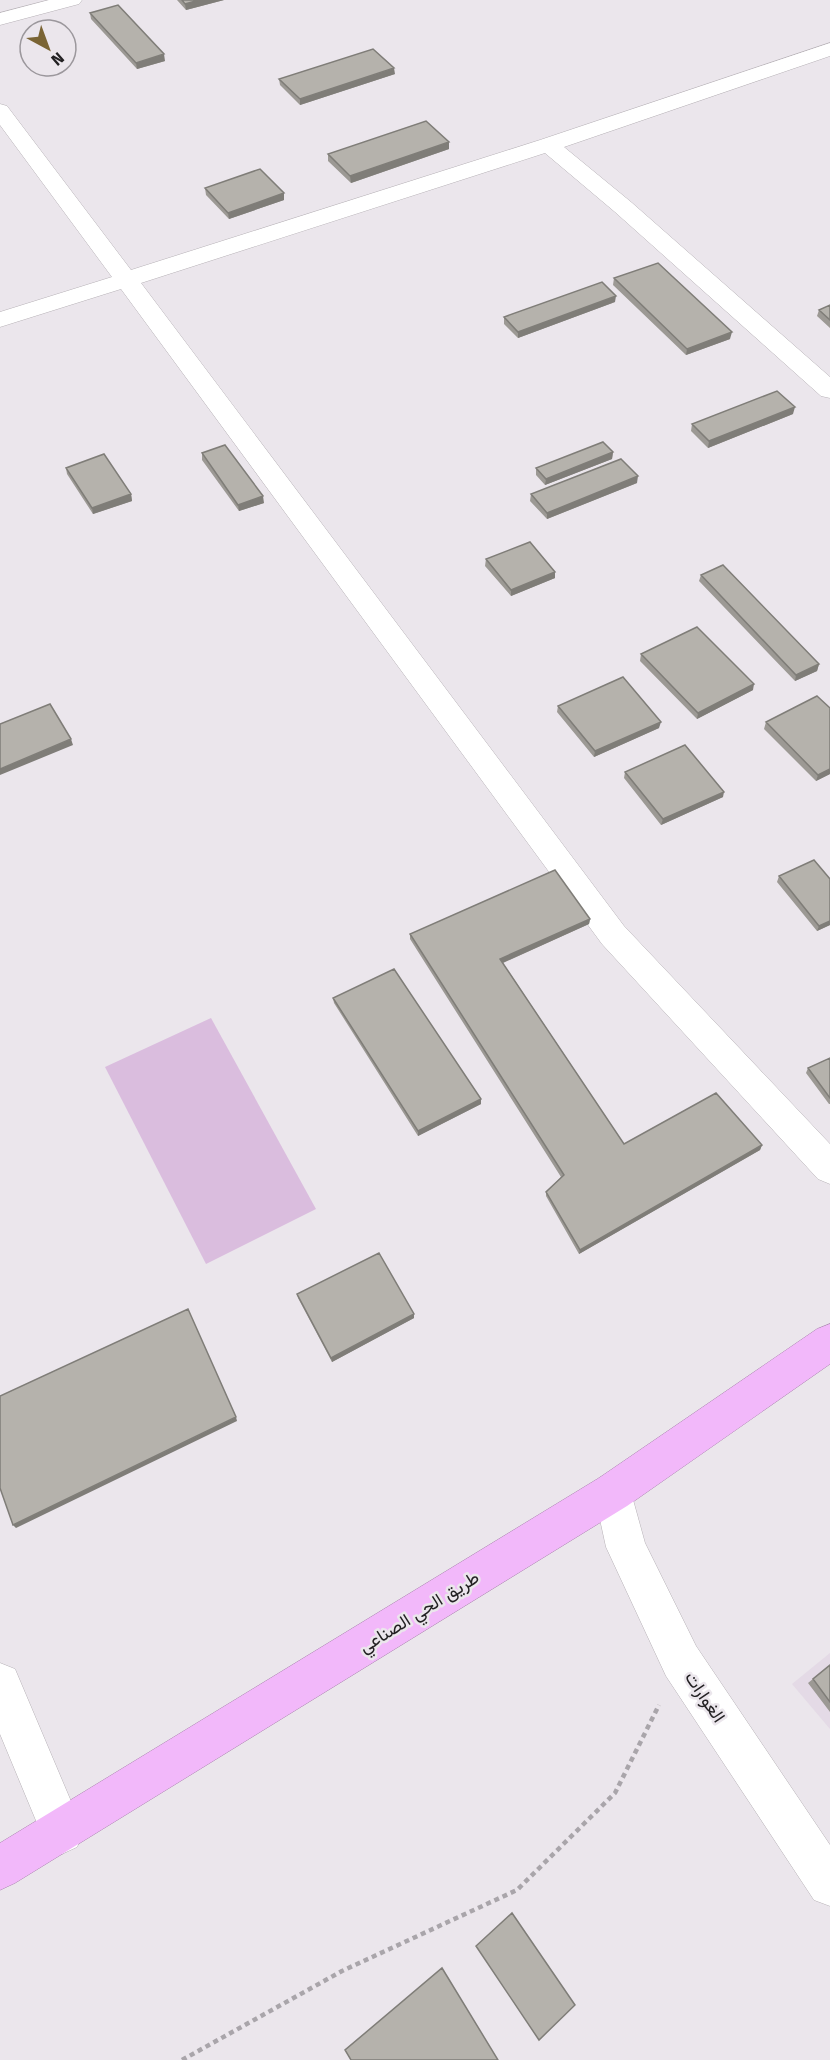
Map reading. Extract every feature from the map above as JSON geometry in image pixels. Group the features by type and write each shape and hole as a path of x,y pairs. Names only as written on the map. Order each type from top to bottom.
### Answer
{"highway":[{"name":"طريق الحي الصناعي","path":"0,1868 613,1492 830,1342"}],"street":[{"path":"2,18 72,0"},
{"path":"0,321 548,145 830,49"},
{"path":"0,110 613,935 830,1168"},
{"path":"548,145 623,207 830,390"},
{"name":"الغوارات","path":"613,1492 626,1547 681,1661 830,1884"},
{"path":"0,1684 62,1832"}],"path":[{"path":"182,2060 342,1971 517,1890 615,1793 681,1661"}],"shaded area":[{"path":"211,1018 316,1209 206,1264 105,1067"},
{"path":"830,1653 830,1729 792,1684"}],"building":[{"path":"182,0 199,0 185,4"},
{"path":"118,5 164,54 136,63 90,13"},
{"path":"373,49 394,68 300,99 279,79"},
{"path":"426,121 449,142 350,176 328,154"},
{"path":"260,169 284,193 228,213 205,188"},
{"path":"658,263 732,332 687,349 614,278"},
{"path":"602,282 616,296 518,332 504,317"},
{"path":"830,305 830,320 819,310"},
{"path":"777,391 795,407 709,441 692,424"},
{"path":"603,442 613,452 546,479 536,468"},
{"path":"225,445 263,496 238,505 202,453"},
{"path":"104,454 131,494 92,508 66,468"},
{"path":"621,459 638,476 547,513 531,494"},
{"path":"530,542 555,572 511,590 486,559"},
{"path":"723,565 819,664 796,675 701,575"},
{"path":"697,627 754,684 698,713 641,654"},
{"path":"623,677 661,722 595,751 558,706"},
{"path":"817,696 830,708 830,769 818,775 766,722"},
{"path":"50,704 71,739 0,769 0,724"},
{"path":"685,745 724,792 663,819 625,772"},
{"path":"814,860 830,879 830,921 819,926 779,876"},
{"path":"555,870 590,919 500,959 624,1144 716,1093 762,1145 580,1250 546,1192 564,1175 410,934"},
{"path":"394,969 481,1099 418,1131 333,998"},
{"path":"830,1058 830,1098 808,1068"},
{"path":"379,1253 414,1314 331,1358 297,1294"},
{"path":"188,1309 236,1417 13,1525 0,1488 0,1396"},
{"path":"830,1665 830,1702 813,1679"},
{"path":"512,1913 575,2005 539,2040 476,1946"},
{"path":"442,1968 498,2060 351,2060 345,2050"}]}
